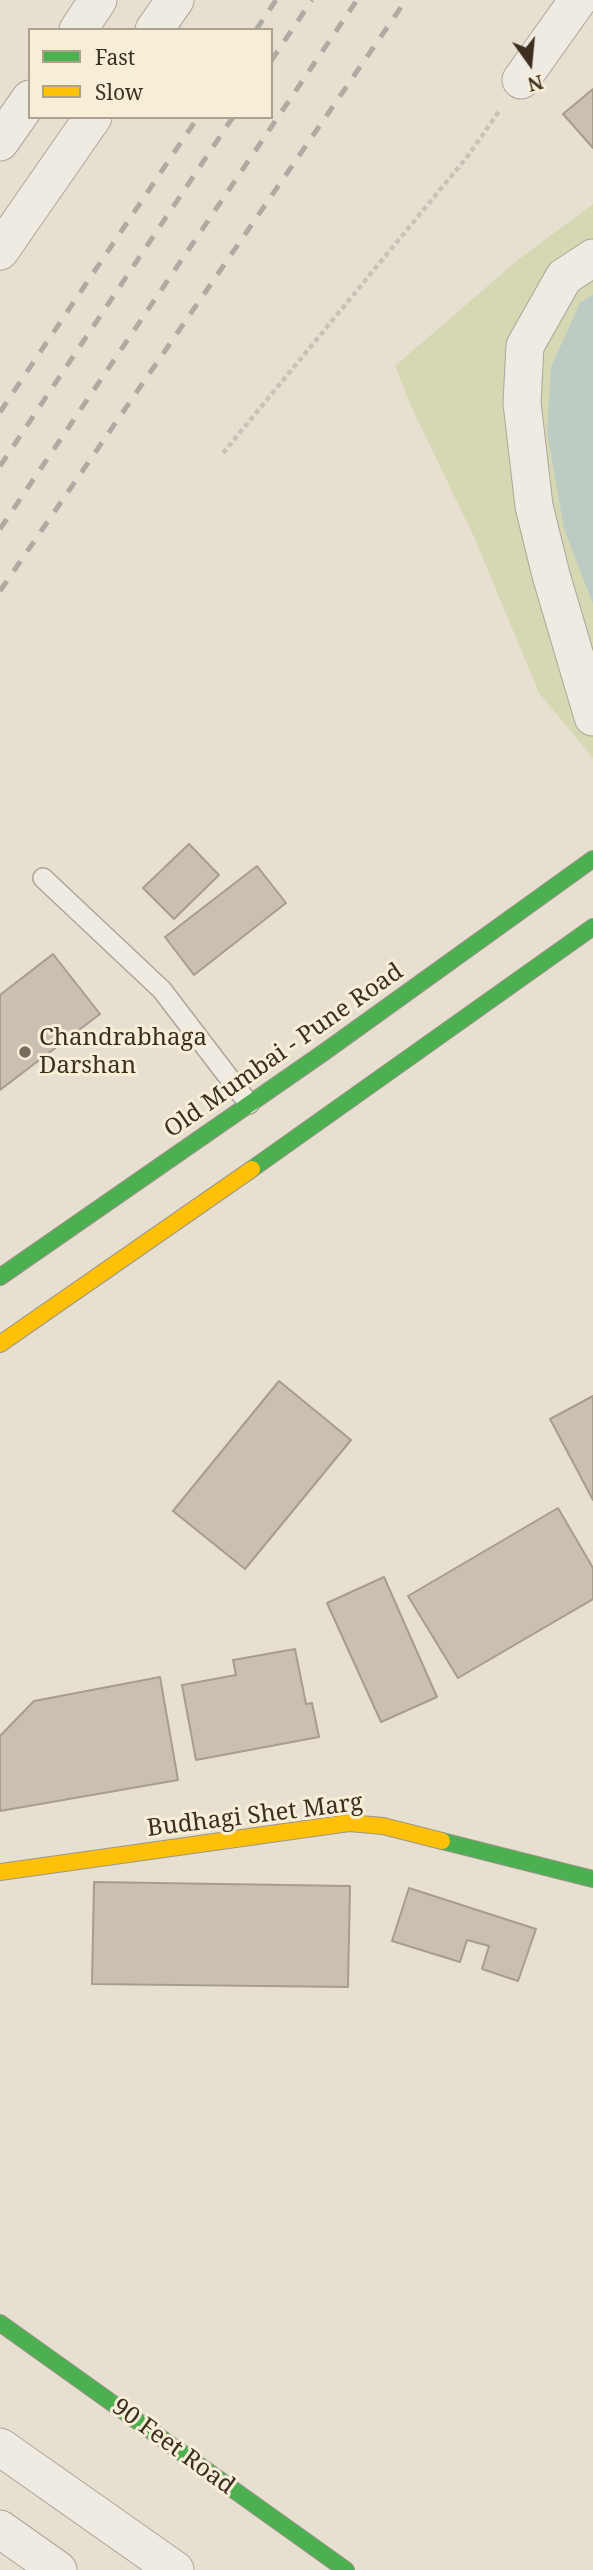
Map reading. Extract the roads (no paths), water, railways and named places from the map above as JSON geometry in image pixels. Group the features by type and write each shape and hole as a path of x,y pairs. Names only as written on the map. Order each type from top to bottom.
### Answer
{"main road":[{"name":"Old Mumbai - Pune Road","path":"0,1277 249,1104 291,1084 590,867"},
{"path":"0,1344 315,1117 593,928"},
{"name":"Budhagi Shet Marg","path":"0,1872 349,1823 383,1826 593,1880"},
{"name":"90 Feet Road","path":"0,2323 346,2570"}],"street":[{"path":"79,28 98,0"},
{"path":"155,28 175,0"},
{"path":"521,80 578,0"},
{"path":"0,142 28,102"},
{"path":"0,251 92,119"},
{"path":"593,258 564,277 525,346 522,403 534,506 551,575 593,717"},
{"path":"0,2447 175,2570"},
{"path":"0,2529 58,2570"}],"lane":[{"path":"43,878 162,990 249,1104"}],"railway":[{"path":"257,28 276,0"},
{"path":"273,58 312,0"},
{"path":"0,529 357,0"},
{"path":"0,591 406,0"},
{"path":"0,412 197,119"},
{"path":"0,466 232,119"}],"place":[{"name":"Chandrabhaga Darshan","path":"25,1052"}]}
